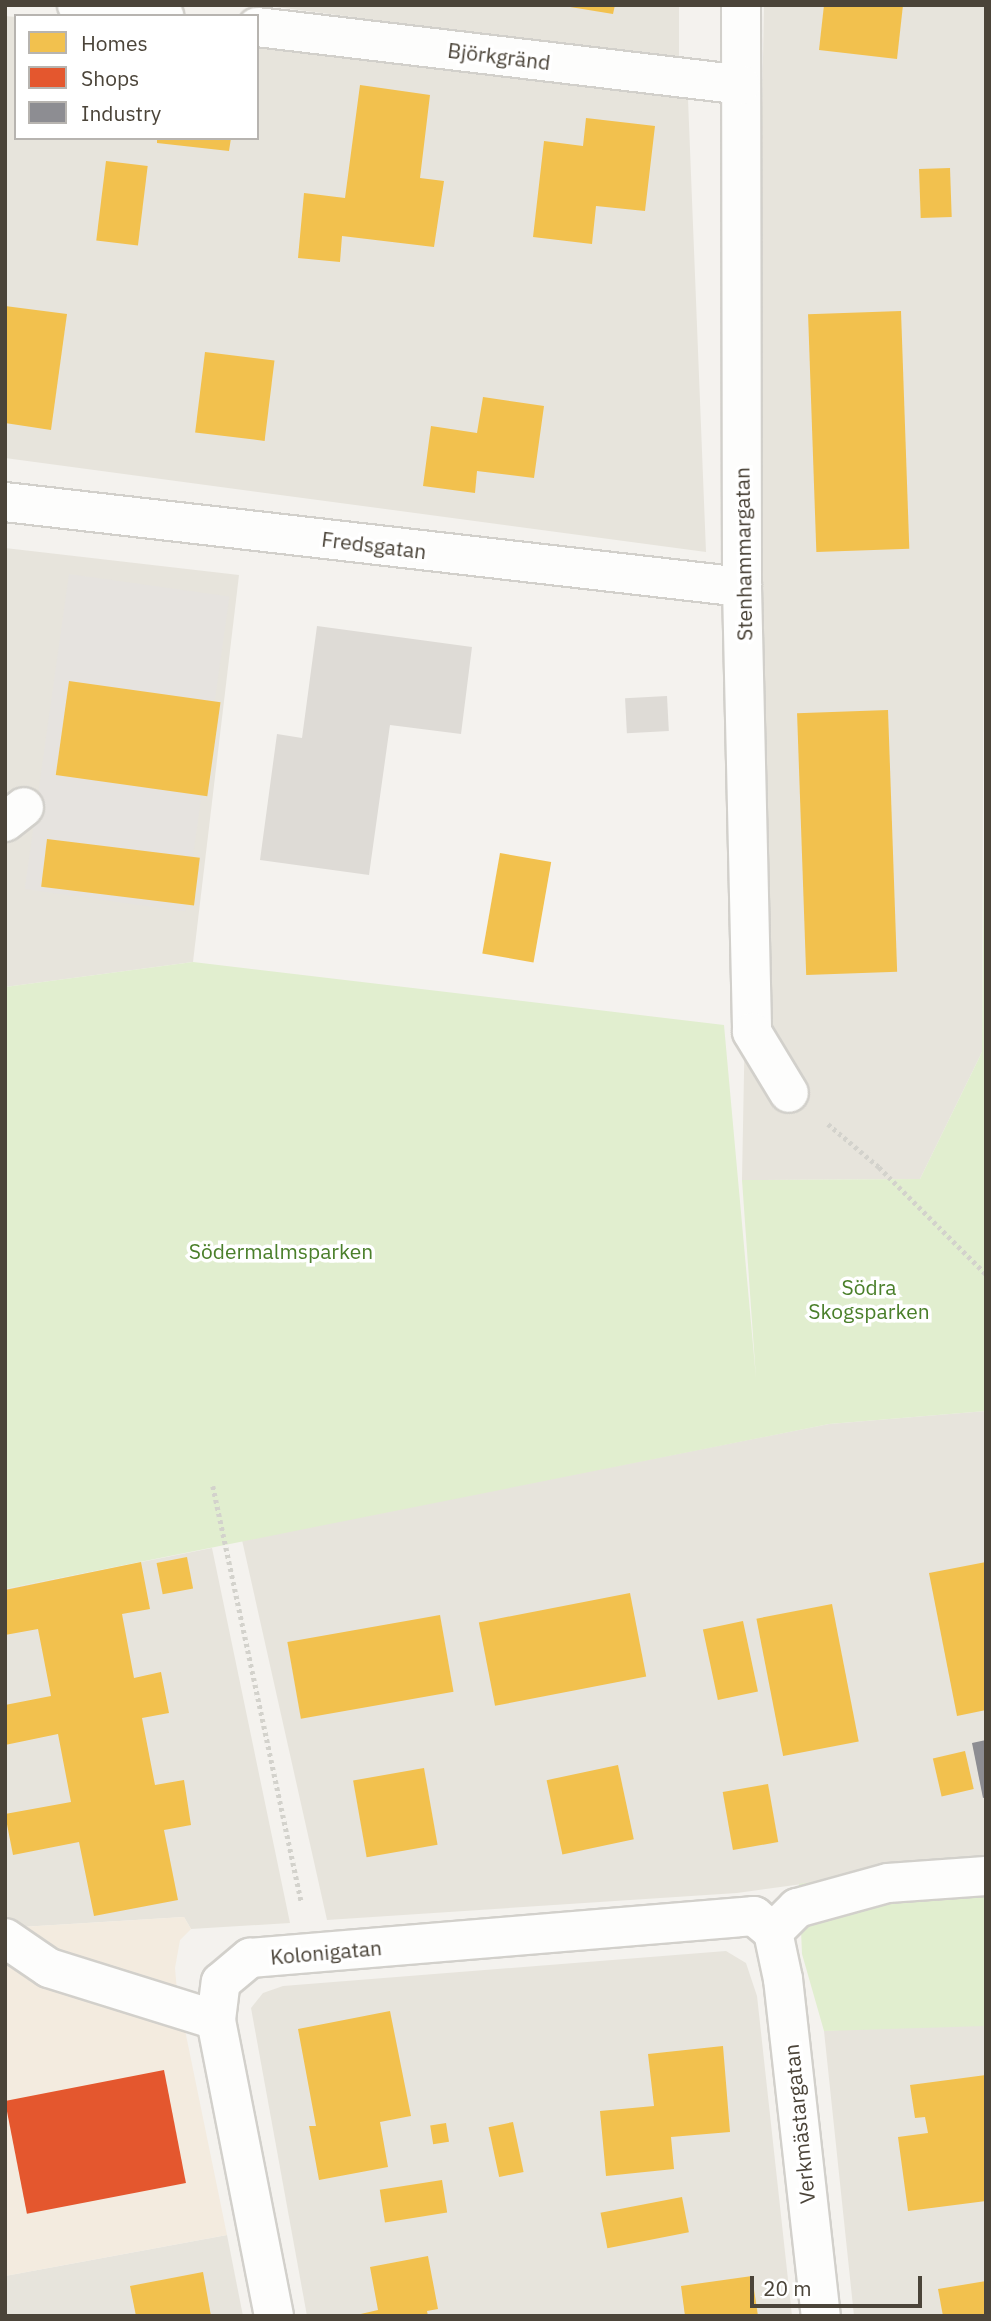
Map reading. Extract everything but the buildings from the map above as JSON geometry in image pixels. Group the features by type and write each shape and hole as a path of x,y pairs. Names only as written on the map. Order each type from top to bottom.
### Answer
{"street":[{"path":"76,5 148,14"},
{"name":"Stenhammargatan","path":"741,5 742,587 752,1032 789,1093"},
{"name":"Björkgränd","path":"259,27 741,85"},
{"name":"Fredsgatan","path":"5,502 742,587"},
{"path":"773,1933 797,1908 888,1884 986,1876"},
{"name":"Kolonigatan","path":"274,2316 216,2020 221,1982 250,1958 754,1916 773,1933"},
{"name":"Verkmästargatan","path":"773,1933 783,1979 821,2316"},
{"path":"5,1938 49,1968 216,2020"}],"path":[{"path":"789,1093 879,1167 986,1273"},
{"path":"213,1486 312,1953"}],"shaded area":[{"path":"261,5 679,5 679,59 465,32"},
{"path":"764,5 986,5 982,1052 920,1179 742,1180"},
{"path":"5,16 14,17 14,140 259,140 259,47 688,99 706,552 5,458"},
{"path":"5,548 239,575 193,962 5,987"},
{"path":"69,574 229,597 185,911 25,889"},
{"path":"986,1411 986,1859 737,1893 327,1920 242,1540 829,1424"},
{"path":"212,1548 290,1923 191,1929 184,1917 5,1928 5,1589"},
{"path":"184,1917 191,1929 180,1940 175,1968 177,1991 227,2235 5,2276 5,1928"},
{"path":"726,1951 746,1963 757,1996 792,2316 307,2316 251,2008 263,1993 283,1986"},
{"path":"933,2024 986,2024 986,2316 854,2316 824,2031"},
{"path":"227,2235 243,2316 5,2316 5,2276"}],"green space":[{"name":"Södermalmsparken","path":"986,641 986,1411 829,1424 5,1589 5,987 193,962 724,1025 756,1378 742,1180 920,1179 982,1052"},
{"path":"986,1859 986,2026 824,2031 802,1954 799,1884"}],"park label":[{"name":"Södra Skogsparken","path":"869,1299"}]}
